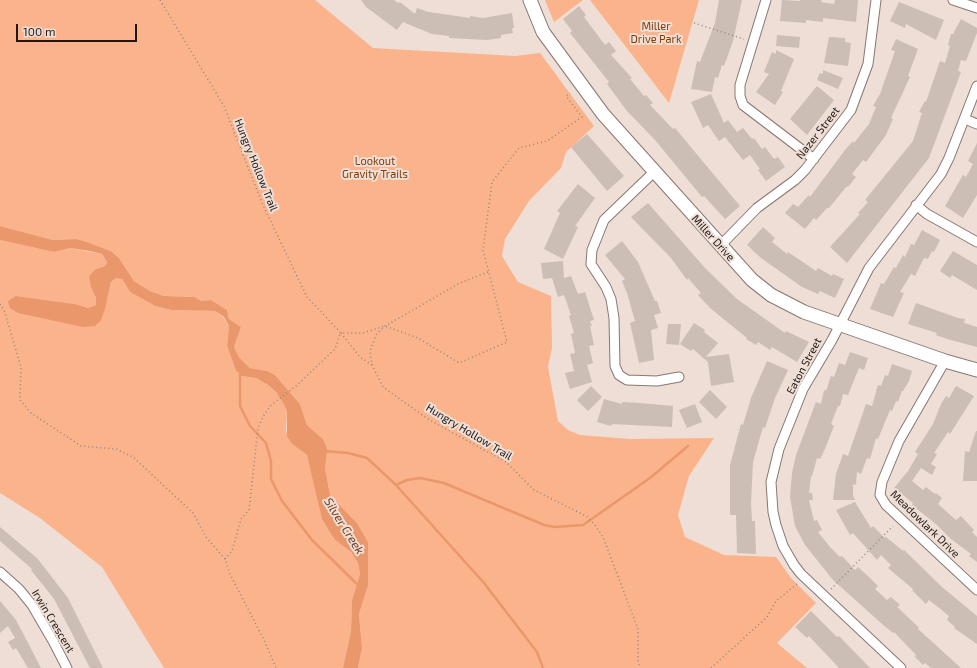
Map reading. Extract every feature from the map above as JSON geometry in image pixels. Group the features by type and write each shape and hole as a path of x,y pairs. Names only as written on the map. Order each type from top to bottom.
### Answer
{"street":[{"name":"Miller Drive","path":"530,0 538,22 550,42 603,114 748,276 771,295 793,307 840,325 945,361 977,370"},
{"path":"766,0 740,85 740,96 743,104 814,159"},
{"name":"Nazer Street","path":"720,246 757,208 794,180 814,159 845,120 851,110 868,64 876,0"},
{"path":"952,0 977,8"},
{"name":"Eaton Street","path":"901,668 801,574 783,546 773,512 772,482 779,449 803,389 840,325 869,268 941,174 965,119 977,86"},
{"path":"965,119 977,124"},
{"path":"654,172 604,220 592,250 591,264 606,287 611,299 614,318 615,366 619,375 627,380 656,380 679,377"},
{"path":"916,205 927,214 977,242"},
{"name":"Meadowlark Drive","path":"945,361 899,441 882,482 880,495 886,505 977,590"},
{"name":"Irwin Crescent","path":"0,572 19,589 32,605 67,668"}],"path":[{"name":"Hungry Hollow Trail","path":"160,0 224,106 262,203 307,297 341,333 360,357 372,365"},
{"path":"694,23 744,39"},
{"path":"385,326 418,338 459,363 507,342 483,250 492,182 520,148 547,142 582,117 566,96 570,93"},
{"path":"225,559 232,552 241,519 249,510 258,428 268,410 335,349 341,333 363,333 385,326 460,283 488,272"},
{"path":"0,304 4,310 21,366 20,400 31,413 81,446 116,449 133,457 193,513 206,538 225,559 230,574 276,668"},
{"name":"Hungry Hollow Trail","path":"385,326 376,335 370,351 372,365 383,387 434,422 506,462 534,490 586,516 603,537 638,629 638,662 640,668"},
{"path":"831,589 893,526"},
{"path":"711,668 767,618 776,601 797,584"}],"green space":[{"name":"Lookout Gravity Trails","path":"0,0 315,0 373,48 515,56 540,53 594,126 566,152 561,168 529,201 505,239 502,256 518,282 551,296 552,348 548,367 558,421 568,430 580,435 630,439 714,438 689,476 678,515 685,537 724,555 776,557 791,578 816,603 777,643 807,668 358,668 362,648 359,614 368,586 368,542 357,523 330,495 325,468 323,439 307,425 300,404 275,375 267,371 250,368 239,357 234,347 241,327 229,319 227,310 211,300 201,301 195,297 164,296 150,291 134,281 119,258 111,251 76,239 53,240 0,226"},
{"path":"545,0 583,0 554,22"},
{"name":"Miller Drive Park","path":"590,0 699,0 669,103"},
{"path":"0,240 54,252 70,248 102,254 107,262 105,266 96,269 91,287 96,298 96,305 88,308 75,304 16,296 69,323 83,327 107,300 111,282 116,278 122,279 130,292 155,306 171,310 215,311 223,317 229,326 227,346 236,371 242,376 256,378 268,385 276,392 282,401 287,411 286,431 292,444 307,455 318,497 320,511 335,540 351,552 358,563 360,574 352,600 351,631 343,668 164,668 102,567 40,518 0,493"}],"water":[{"name":"Silver Creek","path":"0,226 53,240 76,239 111,251 119,258 134,281 150,291 164,296 195,297 201,301 211,300 227,310 229,319 241,327 234,347 239,357 250,368 267,371 275,375 300,404 307,425 323,439 327,449 325,468 330,495 357,523 368,542 368,586 359,614 362,648 358,668 343,668 351,631 352,600 360,574 358,563 351,552 335,540 322,519 307,455 292,444 287,436 287,411 282,401 276,392 268,385 256,378 242,376 236,371 227,346 229,326 224,317 215,311 171,310 155,306 130,292 122,279 116,278 111,282 101,320 95,326 83,327 18,313 10,308 8,301 16,296 75,304 88,308 96,305 96,298 91,287 89,276 96,269 105,266 107,262 102,254 90,251 70,248 54,252 0,240"}],"building":[{"path":"361,0 394,0 398,3 400,2 415,14 417,8 429,12 470,18 470,16 483,18 512,13 514,28 512,28 513,33 501,35 501,38 487,40 449,38 449,36 432,34 403,22 397,30 366,7"},
{"path":"719,0 742,0 733,41 718,78 715,77 712,92 691,89 697,61 700,62 715,23"},
{"path":"782,0 822,0 821,2 834,4 835,0 858,0 856,22 823,18 823,22 806,20 806,23 780,21"},
{"path":"899,2 944,20 936,40 906,24 905,28 890,21"},
{"path":"579,6 586,15 584,17 605,45 609,42 616,51 611,55 632,78 630,79 644,96 646,95 653,103 650,105 673,129 675,128 740,206 725,219 704,196 702,197 655,140 627,111 607,84 609,82 570,33 572,31 563,19"},
{"path":"961,19 977,28 977,33 966,61 961,60 958,71 961,72 929,158 847,263 830,247 860,214 858,213 868,202 865,200 913,141 922,113 919,112 925,101 926,102 940,61 945,63 950,46 948,45 951,34 953,34"},
{"path":"777,35 800,37 799,48 776,46"},
{"path":"829,37 845,38 845,42 851,43 848,66 824,63"},
{"path":"896,39 918,49 908,76 910,77 891,118 893,119 886,135 866,162 863,160 852,174 856,177 848,187 847,186 829,208 827,208 816,220 814,218 805,229 785,213 793,204 798,207 809,195 810,197 845,150 853,141 854,143 869,124 876,107 873,106 880,94 895,51 891,50"},
{"path":"776,50 794,59 781,91 783,92 775,105 756,92 769,74 764,72 772,52 776,54"},
{"path":"823,70 843,78 838,89 817,80 820,73 823,74"},
{"path":"817,86 834,100 807,135 790,119"},
{"path":"711,94 724,123 728,120 737,132 743,128 752,139 754,138 762,149 765,147 774,159 778,157 785,167 766,181 750,155 743,160 725,137 719,141 708,125 703,128 691,102"},
{"path":"587,134 624,176 607,191 571,147"},
{"path":"977,143 977,195 963,218 945,206 963,175 966,177 973,164 968,161"},
{"path":"578,184 595,198 575,226 578,227 563,259 544,249 560,213 557,211"},
{"path":"648,203 705,268 737,299 785,333 786,331 809,342 797,362 772,347 770,350 758,342 756,345 746,339 747,338 710,308 698,295 701,293 688,278 687,280 671,258 631,217"},
{"path":"763,227 775,238 772,242 787,254 788,252 816,271 818,268 832,276 833,274 844,279 835,298 820,291 818,294 802,287 761,258 747,245"},
{"path":"922,230 940,240 934,252 932,251 928,259 924,258 915,276 911,274 900,292 904,293 893,317 870,309 881,283 884,284 894,267 896,268 903,255 905,257 911,244 914,245"},
{"path":"622,241 638,262 655,301 657,301 661,313 654,315 658,328 651,330 654,360 639,363 630,323 635,321 622,281 625,279 605,255"},
{"path":"953,251 977,265 977,290 952,275 950,278 940,271"},
{"path":"563,261 564,278 571,276 578,294 585,292 594,320 590,321 592,326 590,326 594,345 589,346 593,363 587,365 592,382 570,389 565,373 574,371 570,354 575,353 571,334 574,333 569,316 571,315 564,295 558,297 552,278 543,279 541,263"},
{"path":"916,303 958,318 965,319 964,323 977,327 977,347 947,339 936,335 937,333 908,324"},
{"path":"694,323 705,330 704,332 718,343 706,357 729,354 734,382 711,386 708,362 693,349 691,351 680,344"},
{"path":"668,324 681,324 679,345 666,344"},
{"path":"850,352 868,358 864,370 859,368 848,395 843,394 840,406 838,406 831,424 834,426 820,459 817,458 811,476 809,493 812,493 813,500 809,500 814,521 817,520 822,530 818,532 840,557 842,556 855,570 858,567 869,577 878,586 875,589 887,600 891,597 900,605 897,607 919,628 918,629 961,668 931,668 925,663 923,665 915,657 916,655 894,632 893,633 882,624 833,580 805,545 795,526 790,497 792,473 796,455 816,402 821,404 824,390 826,391 831,376 834,377 839,363 845,365"},
{"path":"767,361 788,370 775,398 765,428 763,427 753,462 751,503 752,521 755,521 756,554 737,553 736,515 730,515 730,465 741,424 743,425 751,398"},
{"path":"892,364 912,371 909,381 902,391 898,402 896,401 892,411 890,410 878,439 876,438 870,459 867,458 861,474 857,472 856,485 853,484 853,496 855,500 833,500 836,474 843,454 848,456 866,404 872,406 878,385 881,386 885,375 888,376"},
{"path":"591,386 602,397 588,411 577,400"},
{"path":"956,386 974,396 950,434 948,432 934,453 937,454 931,464 936,467 932,475 921,468 912,481 923,490 926,487 935,494 936,493 942,498 938,504 956,520 961,516 974,530 972,532 977,537 977,562 969,556 971,554 951,539 937,525 912,505 913,503 894,488 908,471 918,454 915,452 933,424 941,404 946,396 949,398"},
{"path":"710,390 727,407 716,419 699,402"},
{"path":"604,399 622,404 622,402 673,406 672,427 612,424 611,426 597,422"},
{"path":"695,404 702,422 687,428 679,410"},
{"path":"976,431 977,481 963,481 965,451 969,452"},
{"path":"855,502 871,528 873,526 885,538 886,537 903,551 904,550 942,587 977,616 977,644 954,628 955,627 947,620 949,616 938,607 929,600 926,604 912,590 913,589 888,568 891,565 881,555 877,560 853,533 850,535 836,510"},
{"path":"0,527 37,558 68,598 103,668 90,668 54,599 31,570 32,569 0,541"},
{"path":"0,601 16,620 41,668 28,668 16,648 13,650 8,642 15,638 8,626 0,633"},
{"path":"811,611 837,637 839,636 870,668 839,668 809,636 807,638 795,627"}],"waterway":[{"path":"240,372 240,406 250,426 266,443 271,461 271,479 282,501 312,540 358,585"},
{"path":"396,485 407,480 420,478 444,483 544,525 555,527 583,525 650,478 688,446"},
{"path":"324,451 348,453 367,458 396,485 484,583 537,652 543,668"}]}
